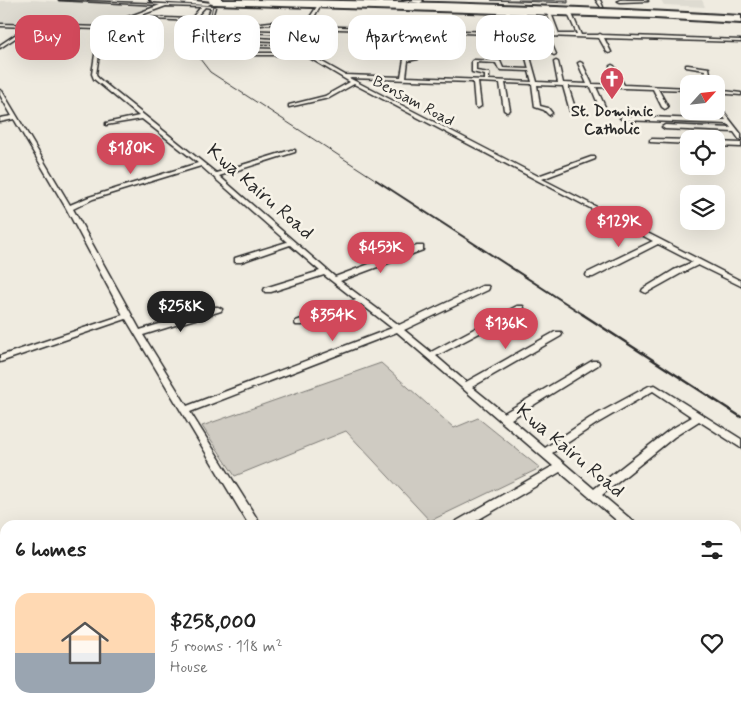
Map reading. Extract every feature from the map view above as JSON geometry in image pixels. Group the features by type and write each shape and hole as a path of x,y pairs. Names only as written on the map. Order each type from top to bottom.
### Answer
{"highway":[{"path":"294,0 606,7"},
{"path":"212,2 606,7"},
{"path":"571,5 741,17"},
{"path":"595,14 606,7"}],"main road":[{"path":"153,0 570,14 741,17"},
{"path":"379,0 571,5"},
{"path":"606,7 621,2 741,17"}],"street":[{"path":"61,0 165,5 212,2"},
{"path":"406,0 420,1"},
{"path":"164,19 192,20 202,8 212,2"},
{"path":"209,15 212,2"},
{"path":"621,2 646,2"},
{"path":"138,15 165,5"},
{"path":"313,15 318,6"},
{"path":"549,13 557,34 741,41"},
{"path":"570,14 579,34"},
{"path":"0,25 15,25"},
{"path":"338,30 476,32"},
{"path":"600,35 609,52"},
{"path":"0,47 15,37"},
{"path":"634,37 639,44"},
{"name":"Kwa Kairu Road","path":"96,60 95,77 216,175 334,280 398,329 594,494 622,520"},
{"name":"Bensam Road","path":"317,60 354,82 741,284"},
{"path":"404,78 406,60"},
{"path":"528,60 535,83 538,107 546,109 549,113"},
{"path":"556,62 573,111"},
{"path":"580,63 604,111"},
{"path":"612,66 622,86"},
{"path":"688,66 706,69 708,75"},
{"path":"487,81 495,73 531,70"},
{"path":"343,76 680,89"},
{"path":"475,81 478,106"},
{"path":"291,106 327,97 354,82"},
{"path":"502,82 507,110"},
{"path":"654,87 665,107"},
{"path":"725,92 741,94"},
{"path":"1,95 4,107 14,117 70,208 138,334 252,520"},
{"path":"725,115 739,135"},
{"path":"0,120 14,117"},
{"path":"108,124 144,117"},
{"path":"624,118 730,122"},
{"path":"665,128 739,135"},
{"path":"652,141 680,142"},
{"path":"725,144 741,145"},
{"path":"216,175 292,151"},
{"path":"538,178 593,158"},
{"path":"70,208 91,198 202,164"},
{"path":"590,275 658,241"},
{"path":"238,260 291,243"},
{"path":"334,280 420,248"},
{"path":"646,292 677,272 698,262"},
{"path":"268,290 325,272"},
{"path":"185,410 398,329 485,288"},
{"path":"299,323 362,301"},
{"path":"430,356 520,308"},
{"path":"138,334 218,309"},
{"path":"0,359 128,316"},
{"path":"466,386 558,334"},
{"path":"504,418 595,363"},
{"path":"545,453 593,421 652,388 655,388 741,444"},
{"path":"594,494 671,434 698,417"},
{"path":"468,520 561,467"}],"shaded area":[{"path":"32,0 152,7 129,15 90,15 90,27 80,26 80,15 15,15 15,24 0,23 0,1"},
{"path":"661,0 702,0 705,7 664,5"},
{"path":"381,363 454,428 478,418 540,468 429,520 346,431 235,476 202,426"}],"railway":[{"path":"214,0 211,15 202,33 199,46 200,59 210,72 378,181"},
{"path":"376,180 584,315"},
{"path":"582,314 741,417"}],"place":[{"name":"St. Dominic Catholic","path":"612,100"}]}
